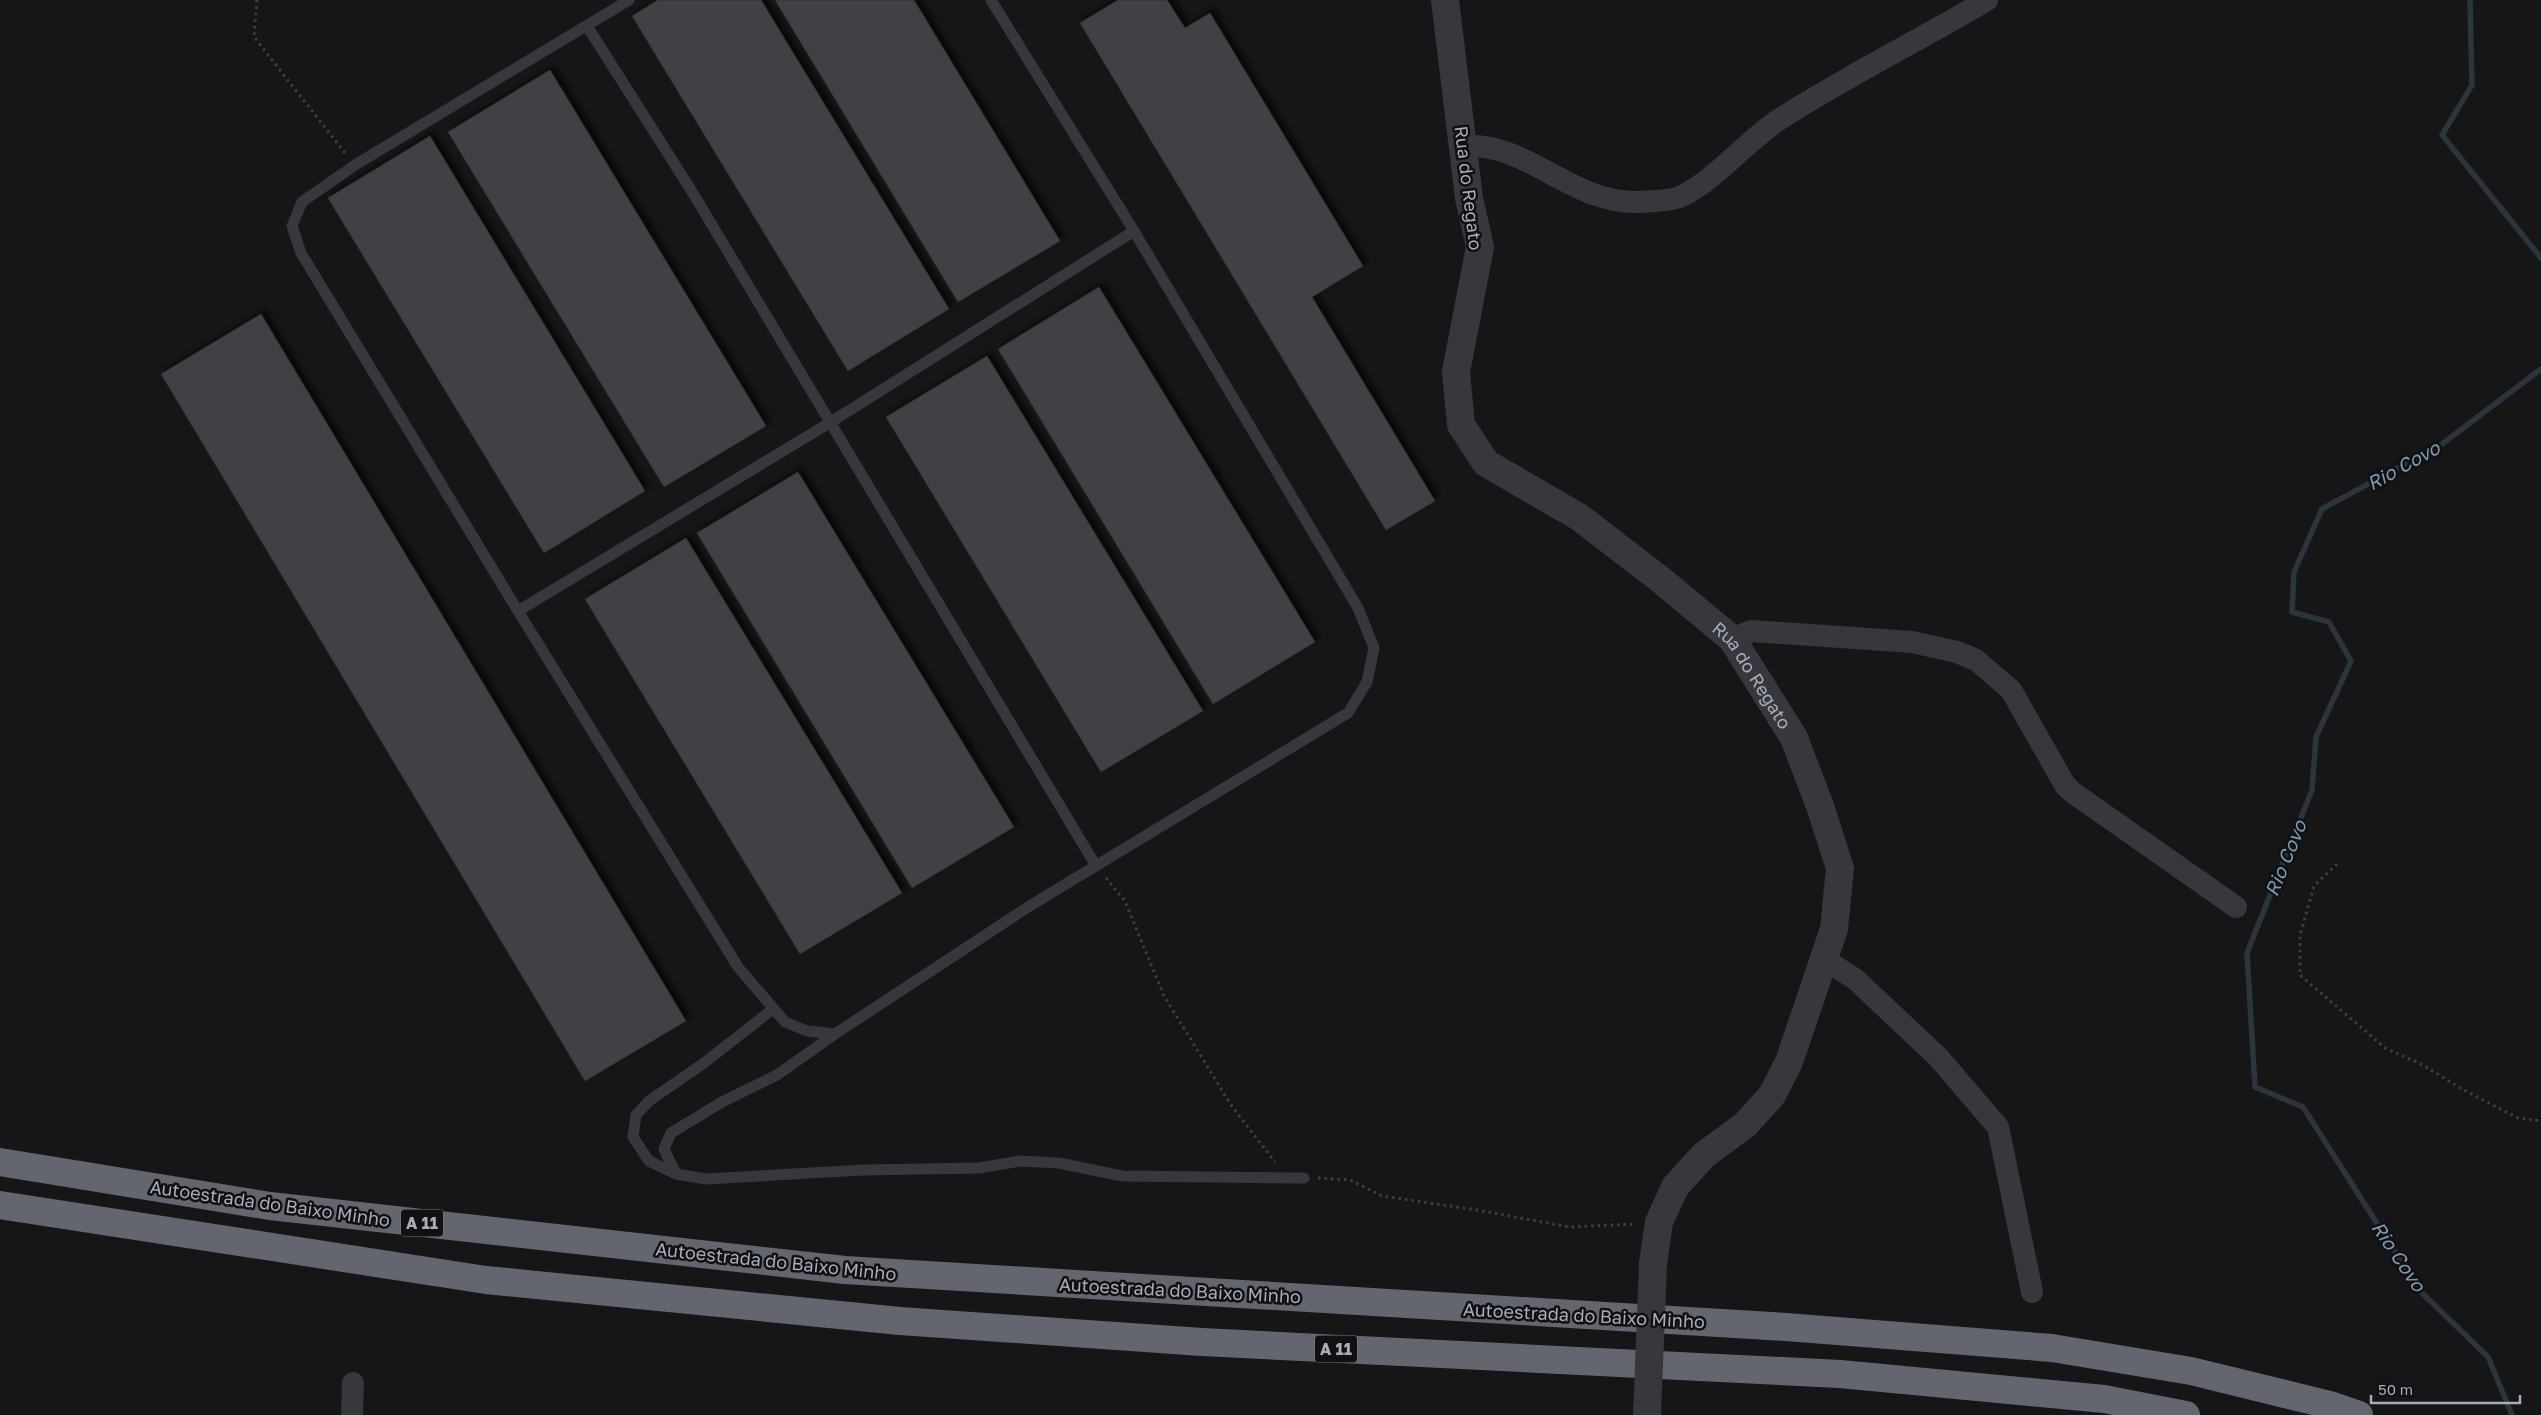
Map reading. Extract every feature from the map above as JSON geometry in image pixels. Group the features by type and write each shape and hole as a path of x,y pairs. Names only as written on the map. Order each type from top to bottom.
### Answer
{"highway":[{"name":"Autoestrada do Baixo Minho","path":"0,1162 270,1206 845,1270 1786,1327 2052,1348 2191,1371 2330,1405 2358,1415"},
{"name":"A 11","path":"0,1205 486,1280 900,1322 1202,1342 1840,1374 2104,1399 2186,1415"}],"street":[{"name":"Rua do Regato","path":"1445,0 1469,198 1480,247 1456,372 1461,425 1486,463 1579,518 1661,580 1732,639 1794,738 1820,806 1840,868 1834,929 1789,1062 1772,1095 1745,1125 1704,1155 1675,1187 1659,1222 1652,1264 1647,1415"},
{"path":"1463,146 1484,145 1516,154 1560,180 1596,197 1639,202 1680,197 1722,168 1778,120 1987,0"},
{"path":"1732,639 1751,630 1912,642 1957,652 1976,660 2010,690 2065,785 2072,792 2236,907"},
{"path":"1824,959 1855,979 1938,1057 1998,1127 2032,1292"},
{"path":"352,1415 353,1383"}],"lane":[{"path":"628,0 355,165 302,202 292,226 301,253 518,611 738,967 785,1022 807,1031 835,1034"},
{"path":"676,1174 664,1149 671,1133 722,1102 777,1075 835,1034 1028,907 1348,713 1367,682 1374,648 1358,608 1134,231 991,0"},
{"path":"587,26 691,190 1096,866"},
{"path":"518,611 831,422 1134,231"},
{"path":"773,1009 704,1063 649,1101 636,1115 633,1137 649,1161 676,1174 706,1179 863,1170 979,1168 1020,1160 1060,1163 1122,1176 1304,1178"}],"path":[{"path":"257,0 254,37 355,165"},
{"path":"2337,864 2314,886 2300,935 2300,975 2385,1048 2423,1065 2460,1088 2518,1118 2541,1121"},
{"path":"1096,866 1126,901 1164,996 1231,1105 1273,1161 1304,1178 1350,1180 1382,1196 1570,1227 1659,1222"}],"building":[{"path":"658,0 761,0 949,309 848,371 632,16"},
{"path":"775,0 914,0 1060,241 958,302"},
{"path":"1118,0 1167,0 1185,28 1210,13 1363,266 1312,297 1435,501 1386,530 1080,23"},
{"path":"550,70 766,426 664,487 448,132"},
{"path":"430,136 645,491 544,553 328,198"},
{"path":"1099,287 1315,642 1213,704 998,349"},
{"path":"261,314 686,1021 585,1081 161,374"},
{"path":"987,356 1203,711 1101,772 886,417"},
{"path":"798,472 1014,827 912,888 697,533"},
{"path":"686,538 902,893 800,954 585,599"}],"waterway":[{"name":"Rio Covo","path":"2470,0 2472,85 2442,135 2541,258"},
{"name":"Rio Covo","path":"2512,1415 2488,1357 2420,1291 2303,1107 2255,1087 2247,953 2312,790 2316,737 2351,661 2329,622 2292,612 2294,572 2322,509 2442,444 2541,369"}]}
